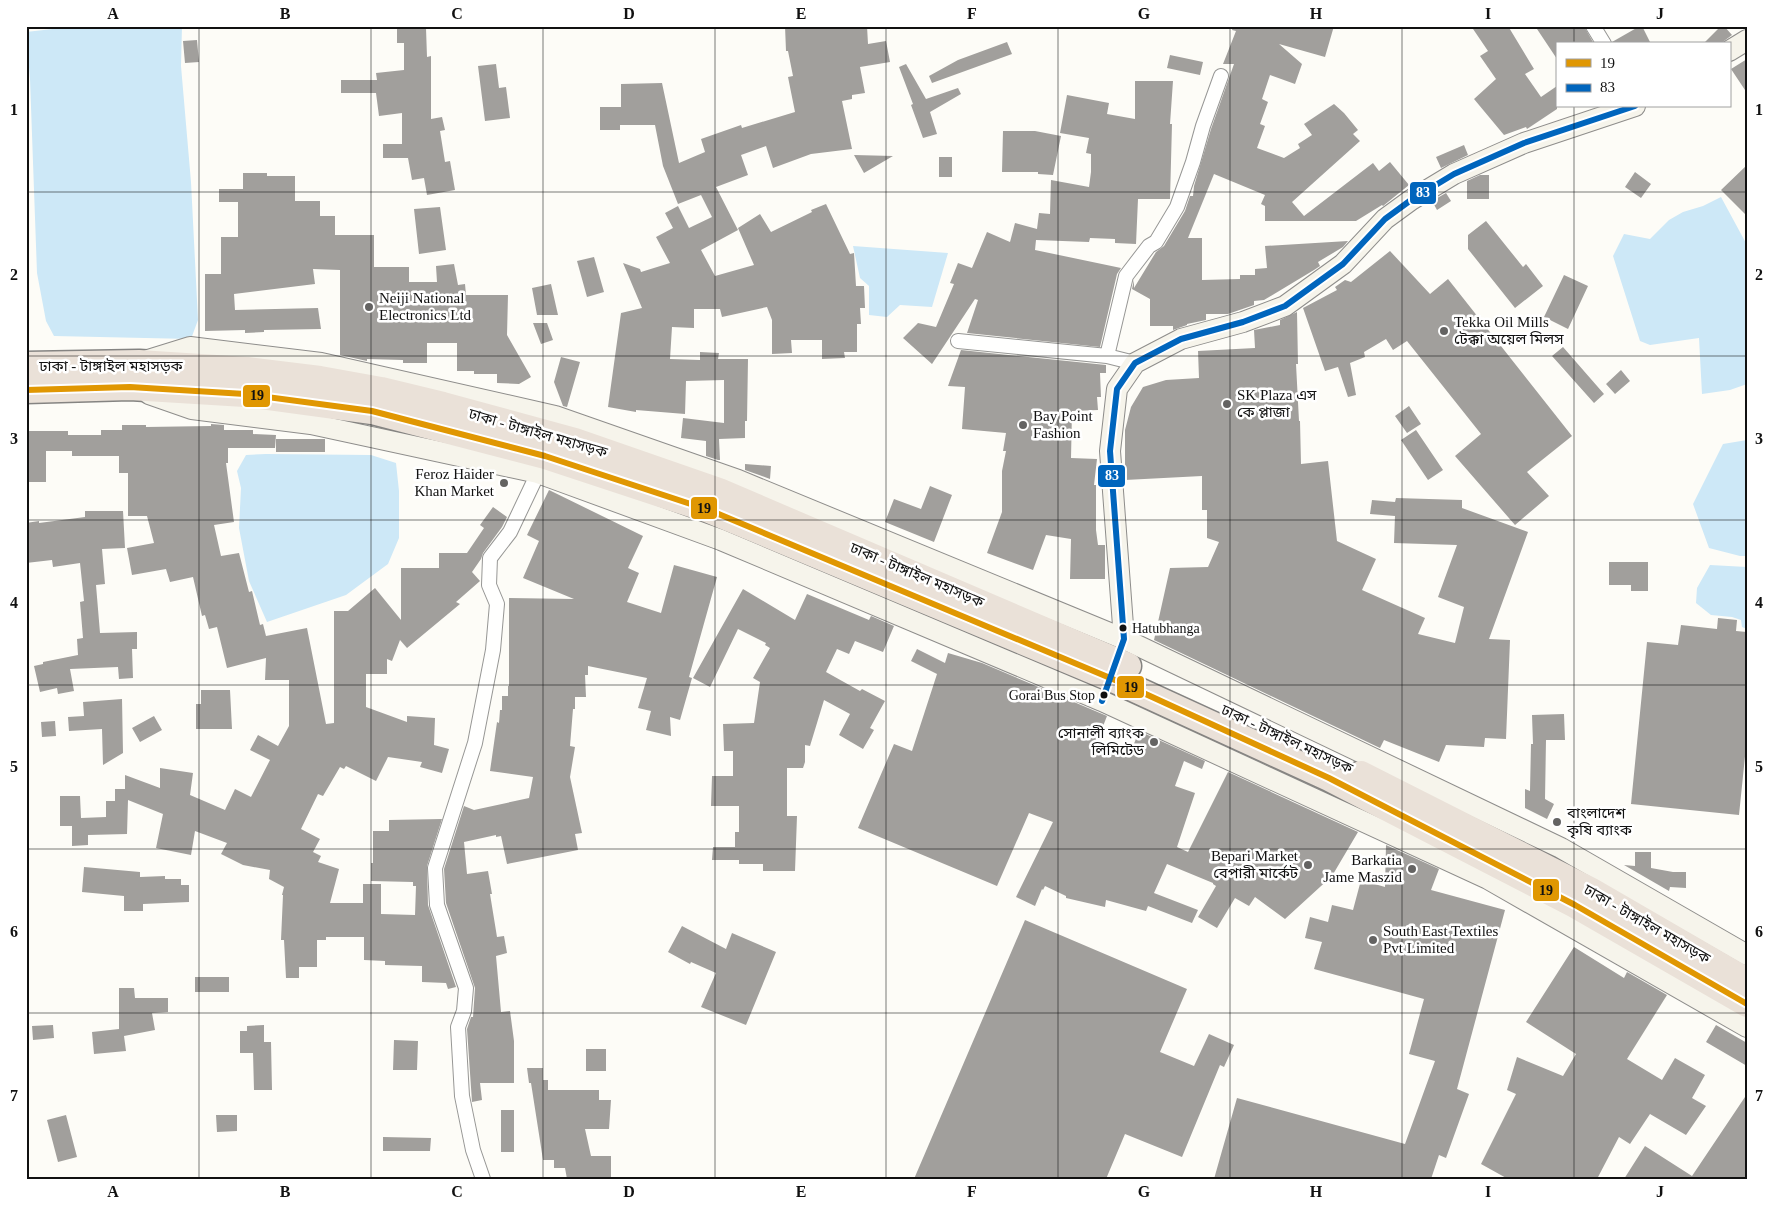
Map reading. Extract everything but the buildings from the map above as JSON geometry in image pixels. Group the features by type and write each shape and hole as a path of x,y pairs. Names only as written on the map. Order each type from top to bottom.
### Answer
{"highway":[{"name":"ঢাকা - টাঙ্গাইল মহাসড়ক","path":"26,365 139,362 246,370 381,390 575,441 719,491 1127,665 1340,763 1590,890 1747,981"},
{"name":"ঢাকা - টাঙ্গাইল মহাসড়ক","path":"26,390 130,387 245,394 372,412 545,456 709,510 1115,680 1329,778 1575,905 1747,1004"}],"main road":[{"path":"1730,50 1747,40"},
{"path":"1124,638 1110,451 1117,390 1135,363 1181,339 1243,322 1285,306 1343,264 1385,219 1411,200 1454,174 1524,143 1628,108"},
{"path":"139,362 190,347 321,362 554,416 738,480 1124,638 1561,848 1747,955"},
{"path":"130,387 192,410 311,424 538,473 721,540 1108,704 1488,879 1747,1027"}],"street":[{"path":"1593,26 1603,42"},
{"path":"1107,356 1126,276 1149,246 1156,242 1177,207 1203,126 1222,76"},
{"path":"958,341 1107,356 1135,363"},
{"path":"483,1179 473,1150 462,1096 458,1027 464,1011 466,988 437,905 435,868 475,743 493,650 497,604 489,585 490,558 510,532 538,473"}],"water":[{"path":"79,26 182,26 181,66 191,182 198,320 191,339 54,336 46,321 37,273 30,79 26,32"},
{"path":"1721,197 1747,245 1747,384 1730,390 1702,394 1699,338 1650,345 1640,341 1613,256 1624,234 1650,239 1669,220 1683,212 1703,206"},
{"path":"853,246 948,253 932,307 900,305 887,317 869,315 869,286 860,278"},
{"path":"1747,440 1747,556 1740,556 1709,548 1693,504 1723,444"},
{"path":"246,455 371,455 396,463 399,491 399,538 388,564 346,595 267,622 249,581 239,528 241,488 237,471"},
{"path":"1710,565 1747,567 1747,629 1742,627 1741,620 1711,615 1696,603 1697,588"}],"transit line":[{"name":"83","path":"1102,701 1124,639 1110,451 1117,389 1135,363 1181,339 1243,322 1285,306 1343,264 1385,219 1411,200 1454,174 1524,143 1629,108"},
{"name":"19","path":"26,390 130,387 245,394 372,411 545,456 709,510 1115,680 1329,778 1575,905 1747,1004"}],"place":[{"name":"Neiji National Electronics Ltd","path":"369,307"},
{"name":"Tekka Oil Mills টেক্কা অয়েল মিলস","path":"1444,331"},
{"name":"SK Plaza এস কে প্লাজা","path":"1227,404"},
{"name":"Bay Point Fashion","path":"1023,425"},
{"name":"Feroz Haider Khan Market","path":"504,483"},
{"name":"Hatubhanga","path":"1123,628"},
{"name":"Gorai Bus Stop","path":"1104,695"},
{"name":"সোনালী ব্যাংক লিমিটেড","path":"1154,742"},
{"name":"বাংলাদেশ কৃষি ব্যাংক","path":"1557,822"},
{"name":"Bepari Market বেপারী মার্কেট","path":"1308,865"},
{"name":"Barkatia Jame Maszid","path":"1412,869"},
{"name":"South East Textiles Pvt Limited","path":"1373,940"}]}
